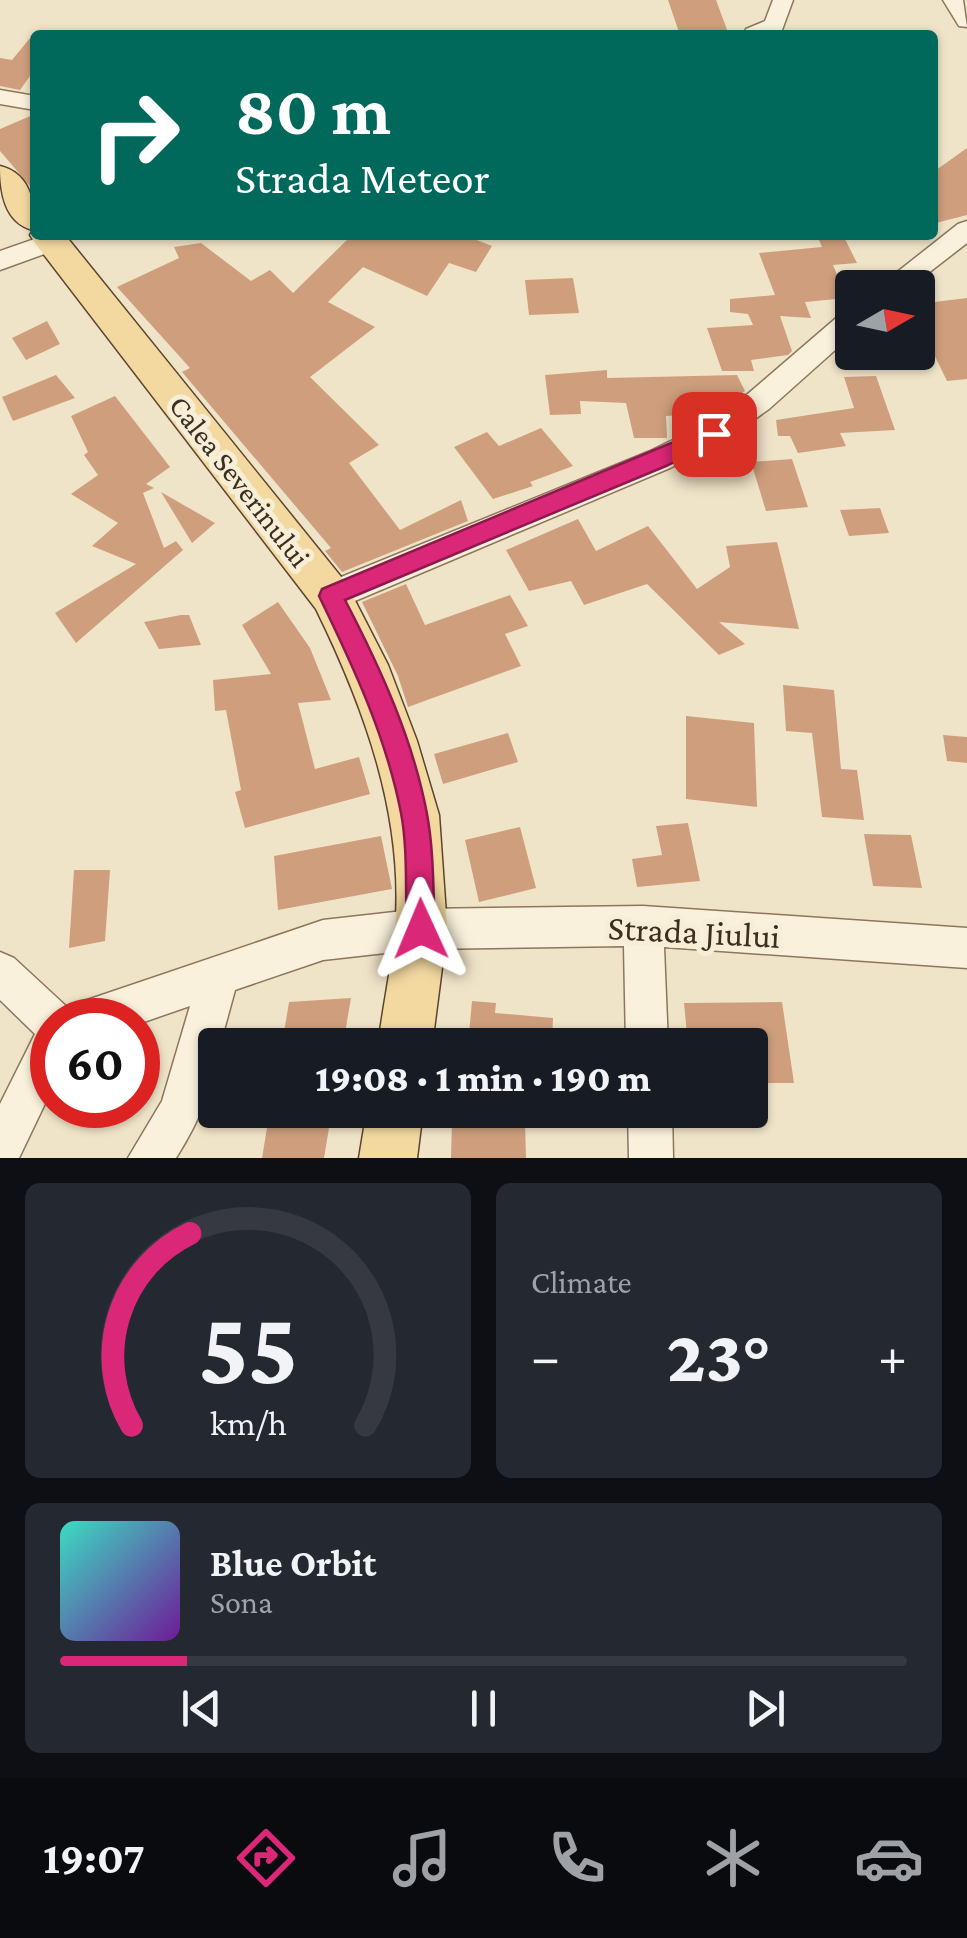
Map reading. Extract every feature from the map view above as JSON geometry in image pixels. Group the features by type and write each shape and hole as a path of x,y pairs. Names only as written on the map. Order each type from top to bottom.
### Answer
{"main road":[{"name":"Calea Severinului","path":"0,176 30,214"},
{"name":"Calea Severinului","path":"50,240 330,596 366,665 394,741 414,815 421,929 407,1028"},
{"path":"388,1158 392,1128"}],"street":[{"path":"763,30 774,25 783,0"},
{"path":"953,0 967,21"},
{"path":"0,98 30,102"},
{"path":"914,270 967,230"},
{"path":"0,261 32,240"},
{"path":"330,596 714,434 835,335"},
{"path":"643,926 646,1028"},
{"name":"Strada Jiului","path":"154,998 322,940 421,929 643,926 967,948"},
{"path":"0,972 30,1001"},
{"path":"150,1158 181,1112 218,976"},
{"path":"0,1150 30,1089"},
{"path":"651,1128 652,1158"}],"building":[{"path":"668,0 716,0 727,30 678,30"},
{"path":"30,38 30,76 20,90 0,86 0,58 12,60"},
{"path":"30,116 30,186 0,151 0,129"},
{"path":"967,148 967,215 938,222 938,169"},
{"path":"347,240 477,240 492,246 476,272 449,263 427,296 363,267 328,302 375,327 310,377 379,445 349,463 400,530 461,500 468,521 342,572 325,551 331,548 182,372 190,368 117,287 179,258 174,247 201,243 251,281 270,270 293,293"},
{"path":"819,240 846,240 857,263 833,265 835,299 805,302 811,318 780,316 792,351 788,355 751,360 754,371 722,371 707,328 753,325 748,314 730,312 730,299 775,295 759,253 822,247"},
{"path":"573,278 579,313 529,315 525,280"},
{"path":"967,298 967,379 947,381 935,356 935,302"},
{"path":"47,321 60,344 26,360 12,338"},
{"path":"607,370 607,378 737,375 745,391 715,413 666,416 667,438 634,438 626,403 580,401 581,414 550,415 545,375"},
{"path":"56,375 75,398 13,421 2,397"},
{"path":"876,376 895,430 840,433 846,446 798,453 790,436 778,436 776,420 854,408 844,377"},
{"path":"115,396 170,467 146,484 154,488 143,493 164,548 176,541 183,550 76,643 55,613 136,564 92,546 118,523 71,494 98,475 84,455 88,452 71,416"},
{"path":"541,428 573,466 530,482 533,486 493,499 454,447 487,432 499,446"},
{"path":"792,459 808,507 766,511 751,462"},
{"path":"161,492 215,523 192,543"},
{"path":"880,508 889,533 849,536 840,510"},
{"path":"578,519 596,551 648,526 697,589 730,567 726,546 777,542 799,629 719,622 745,644 719,655 647,584 584,605 571,581 529,591 506,550"},
{"path":"406,584 425,625 510,595 528,626 505,634 521,666 408,707 398,676 362,602"},
{"path":"278,602 310,648 331,700 298,703 315,769 359,757 370,794 245,828 235,792 241,790 226,710 215,711 213,680 271,674 242,625"},
{"path":"189,615 201,645 159,649 144,622"},
{"path":"783,685 834,690 841,769 857,770 864,820 822,817 812,733 786,731"},
{"path":"686,716 754,723 757,807 686,799"},
{"path":"508,733 518,762 443,784 434,754"},
{"path":"943,735 967,737 967,763 947,761"},
{"path":"688,823 700,881 637,887 632,859 662,855 656,826"},
{"path":"520,827 536,888 479,902 465,840"},
{"path":"864,834 911,835 922,888 873,886"},
{"path":"381,836 392,889 278,910 274,856"},
{"path":"74,870 110,870 105,941 69,948"},
{"path":"351,998 346,1028 285,1028 289,1002"},
{"path":"472,1001 496,1003 495,1013 553,1018 553,1028 470,1028"},
{"path":"782,1002 794,1083 768,1083 768,1028 686,1028 684,1003"},
{"path":"267,1128 329,1128 324,1158 262,1158"},
{"path":"452,1128 525,1128 526,1158 451,1158"}],"route":[{"path":"421,929 414,815 394,741 366,665 330,596 714,434"}]}
